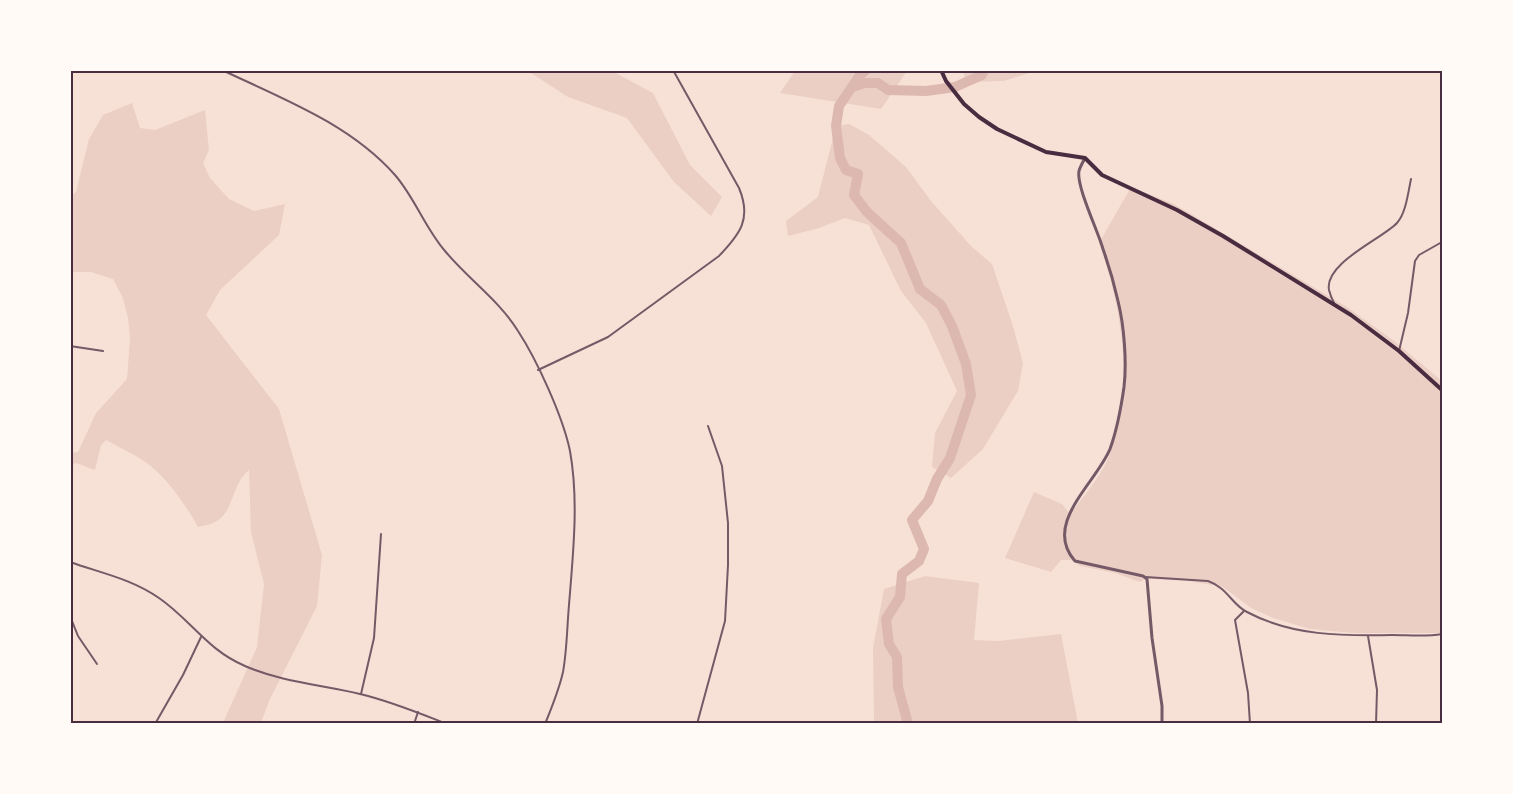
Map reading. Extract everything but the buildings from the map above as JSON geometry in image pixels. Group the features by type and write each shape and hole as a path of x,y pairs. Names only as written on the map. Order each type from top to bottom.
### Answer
{"main road":[{"path":"941,70 946,81 971,111 997,129 1046,152 1085,158 1102,175 1205,226 1334,305 1399,351 1443,390"}],"street":[{"path":"222,70 318,116 381,160 397,178 443,249 509,317 538,370 563,428 569,449 574,488 566,651 560,683 545,723"},
{"path":"538,370 608,337 630,323 719,255 743,227 746,212 744,200 673,70"},
{"path":"1085,158 1079,172 1081,186 1103,247 1119,303 1124,386 1109,451 1096,474 1071,508 1066,524 1065,542 1068,553 1075,561 1145,576 1208,581 1216,584 1244,611 1306,633 1368,636 1443,634"},
{"path":"1334,305 1328,288 1333,275 1358,249 1398,223 1411,179"},
{"path":"1399,351 1408,313 1414,261 1419,255 1443,242"},
{"path":"70,346 103,351"},
{"path":"697,723 725,621 728,565 728,523 722,466 708,426"},
{"path":"361,694 374,638 381,534"},
{"path":"70,562 133,582 173,609 222,654 243,666 264,674 361,694 447,723"},
{"path":"1145,576 1162,706 1162,723"},
{"path":"1244,611 1235,620 1248,693 1250,723"},
{"path":"70,616 78,636 97,664"},
{"path":"1368,636 1377,690 1376,723"},
{"path":"155,723 183,675 201,637"},
{"path":"414,723 418,712"}],"shaded area":[{"path":"963,70 1035,71 1004,81 966,82"},
{"path":"528,71 612,71 653,93 690,165 722,197 711,216 674,182 627,118 568,97"},
{"path":"795,71 907,71 881,109 780,93"},
{"path":"132,103 140,128 155,130 205,110 209,150 203,163 210,178 229,199 254,211 285,204 279,235 220,290 206,315 279,409 322,555 317,606 269,701 261,723 223,723 257,647 264,584 251,532 249,470 239,483 223,516 215,522 198,527 181,500 160,474 135,455 106,440 101,445 95,470 76,463 71,466 71,453 78,452 96,413 127,379 130,338 123,298 113,279 91,272 71,272 70,197 76,192 89,139 103,115"},
{"path":"849,124 869,135 906,167 931,201 971,246 992,264 1013,326 1023,363 1018,391 983,449 951,478 932,467 935,433 957,391 926,323 901,291 869,225 845,218 788,236 786,221 818,197 836,126"},
{"path":"1131,187 1174,204 1347,307 1393,340 1442,381 1442,633 1353,633 1310,629 1273,618 1251,608 1223,587 1189,581 1145,579 1140,582 1115,573 1080,566 1071,560 1061,560 1051,572 1005,558 1034,492 1062,504 1070,514 1104,468 1116,435 1124,380 1123,352 1120,323 1099,243"},
{"path":"925,576 979,583 974,640 999,641 1061,634 1078,723 874,723 873,648 884,589"}],"waterway":[{"path":"866,70 860,75 839,106 836,126 840,158 846,170 858,174 854,195 867,212 901,243 920,289 941,305 952,326 966,364 971,395 950,458 937,479 928,501 912,520 924,549 919,561 902,574 900,597 886,619 889,644 897,657 898,687 908,724"},
{"path":"852,87 865,83 878,83 888,90 926,91 955,87 982,75 984,70"}]}
